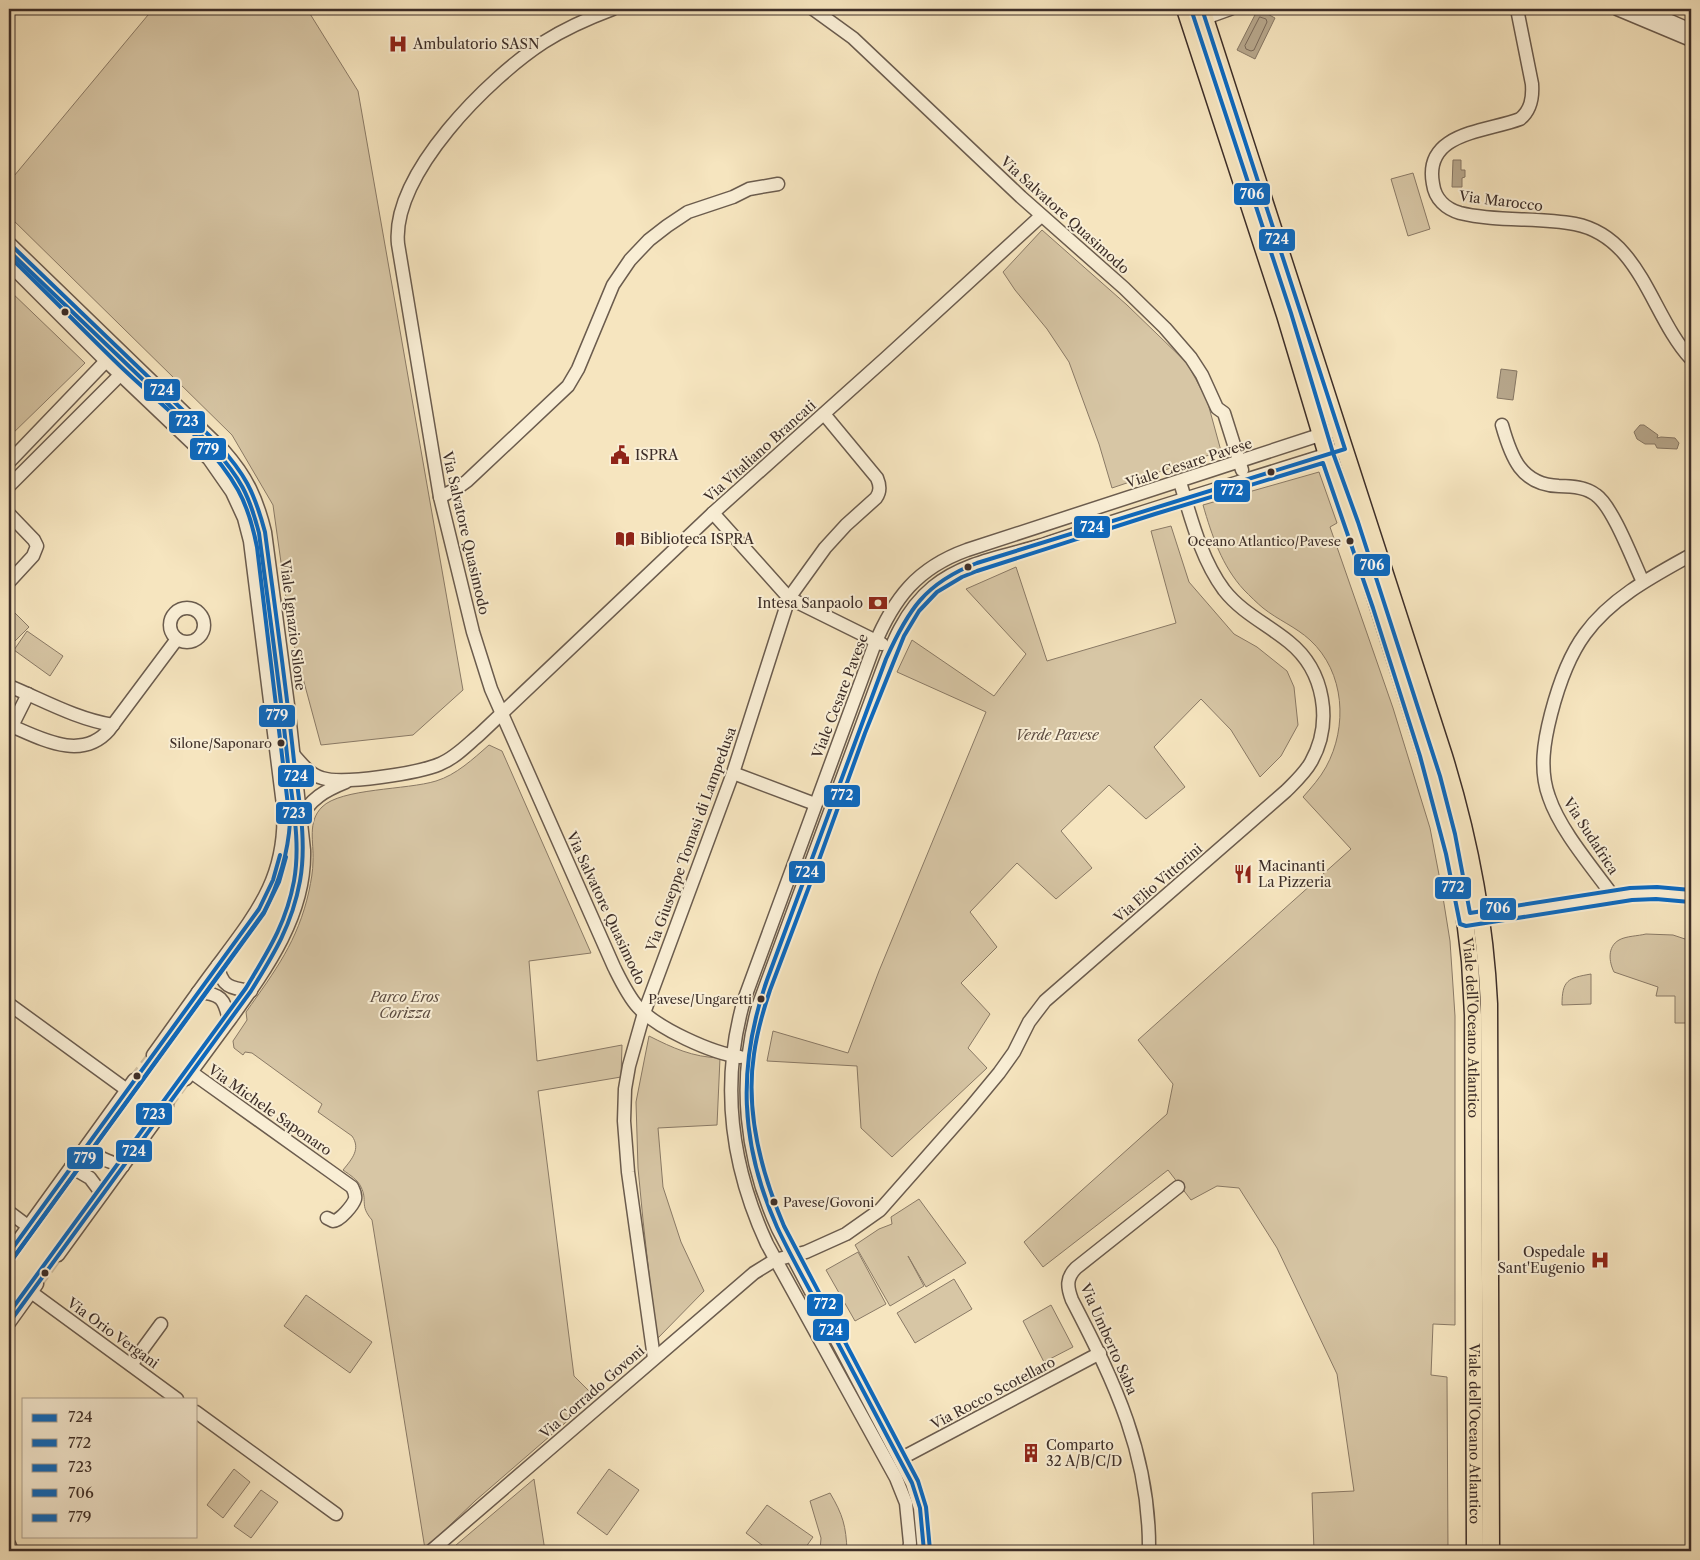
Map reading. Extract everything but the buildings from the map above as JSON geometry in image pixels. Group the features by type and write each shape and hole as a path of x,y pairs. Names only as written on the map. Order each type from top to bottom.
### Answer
{"main road":[{"name":"Viale dell'Oceano Atlantico","path":"1185,9 1285,315 1327,455 1355,533 1439,796 1454,857 1473,919 1488,982 1490,1040 1491,1551"},
{"name":"Viale dell'Oceano Atlantico","path":"1203,13 1454,790 1474,875 1471,972 1473,1015 1475,1551"}],"street":[{"name":"Via Salvatore Quasimodo","path":"613,9 574,25 545,42 496,80 470,106 421,169 403,203 398,222 398,244 440,497 473,632 491,689 614,968 632,999 644,1013 681,1036 733,1056 748,1058"},
{"name":"Via Salvatore Quasimodo","path":"813,9 832,21 868,52 1041,216 1133,296 1183,347 1202,375 1217,408 1224,413 1246,480"},
{"path":"1203,13 1230,9"},
{"name":"Via Marocco","path":"1517,9 1532,84 1529,108 1520,119 1464,135 1446,144 1436,155 1433,167 1432,178 1435,194 1448,208 1460,214 1570,223 1587,227 1605,235 1618,246 1631,263 1676,339 1691,360"},
{"path":"1617,9 1691,40"},
{"path":"1643,9 1691,30"},
{"path":"440,497 467,481 568,386 578,370 613,285 630,260 649,240 688,212 733,197 753,188 778,184"},
{"name":"Via Vitaliano Brancati","path":"350,780 416,771 439,764 462,750 714,512 1041,216"},
{"name":"Viale Ignazio Silone","path":"9,243 217,443 237,465 248,482 260,509 268,546 304,856 294,910 280,944 251,990 189,1076"},
{"path":"9,264 120,375 196,446 219,471 237,501 250,541 283,804 283,838 278,863 267,893 253,917 153,1055"},
{"path":"9,462 106,361"},
{"path":"9,486 120,375"},
{"name":"Via Giuseppe Tomasi di Lampedusa","path":"654,1358 629,1181 624,1120 628,1071 644,1013 733,773 789,598 825,548 876,498 879,492 880,484 877,478 824,414"},
{"path":"1502,425 1514,460 1530,478 1545,484 1582,488 1595,494 1602,501 1614,519 1643,582"},
{"name":"Viale Cesare Pavese","path":"909,1551 906,1503 896,1478 775,1260 754,1216 742,1176 736,1146 731,1086 733,1056 744,1000 875,642 887,616 899,597 923,574 948,558 967,550 1338,429"},
{"path":"924,1551 923,1529 918,1499 912,1483 792,1256 766,1201 753,1154 746,1103 748,1058 759,1004 891,648 900,627 914,606 932,588 954,574 988,561 1185,498 1345,449"},
{"name":"Via Elio Vittorini","path":"792,1256 816,1248 846,1234 880,1210 999,1073 1014,1052 1029,1022 1045,1001 1286,791 1304,772 1314,755 1322,729 1324,712 1320,689 1313,672 1294,646 1249,615 1224,590 1206,558 1180,482"},
{"path":"714,512 789,598 875,642 891,648"},
{"path":"9,514 34,540 37,546 33,556 9,582"},
{"name":"Via Sudafrica","path":"1613,896 1563,825 1552,805 1544,775 1544,748 1554,703 1568,664 1586,632 1600,617 1643,582 1691,555"},
{"path":"28,694 10,726 52,743 66,746 78,746 97,741 112,725 177,639"},
{"path":"9,686 84,718 112,725"},
{"path":"293,754 310,772 320,778 350,780"},
{"path":"733,773 815,804"},
{"path":"300,820 309,805 317,797 333,787 350,780"},
{"path":"802,838 818,843"},
{"path":"1473,919 1613,896 1650,893 1691,896"},
{"path":"218,964 224,983 234,988 251,990"},
{"path":"198,992 215,994 220,997 226,1005 229,1020"},
{"path":"9,1004 131,1085 9,1254"},
{"name":"Via Michele Saponaro","path":"189,1076 352,1187 355,1197 338,1221 332,1221 327,1218"},
{"path":"58,1255 167,1105"},
{"path":"88,1144 92,1152 99,1158 123,1166"},
{"path":"72,1167 90,1178 102,1194"},
{"name":"Via Umberto Saba","path":"1149,1551 1146,1502 1136,1448 1119,1397 1100,1353 1070,1296 1068,1286 1069,1277 1076,1268 1178,1187"},
{"path":"9,1212 29,1227"},
{"path":"775,1260 792,1256"},
{"name":"Via Corrado Govoni","path":"431,1551 754,1273 775,1260"},
{"name":"Via Orio Vergani","path":"9,1322 34,1288 131,1365 177,1398"},
{"path":"131,1365 161,1324"},
{"name":"Via Rocco Scotellaro","path":"900,1459 1100,1353"},
{"path":"198,1413 336,1514"},
{"path":"9,1544 12,1551"}],"green space":[{"path":"153,9 307,9 358,91 463,690 413,735 321,745 291,634 273,505 232,435 9,216 9,182"},
{"path":"1413,173 1430,229 1408,236 1391,179"},
{"path":"1042,230 1127,305 1187,363 1207,400 1221,451 1112,488 1099,444 1069,362 1047,329 1003,272"},
{"path":"9,251 99,338 97,341 9,255"},
{"path":"9,290 85,363 9,437"},
{"path":"1319,472 1337,523 1330,527 1393,708 1430,828 1450,941 1455,1016 1455,1325 1433,1324 1431,1375 1447,1377 1448,1551 1314,1551 1312,1493 1354,1491 1337,1374 1277,1248 1239,1188 1217,1186 1191,1200 1168,1170 1043,1267 1024,1242 1167,1114 1173,1084 1138,1040 1351,849 1303,797 1326,767 1338,735 1339,701 1336,684 1330,668 1322,653 1310,640 1263,608 1236,581 1219,550 1203,505"},
{"name":"Verde Pavese","path":"1171,526 1189,582 1234,634 1257,647 1287,671 1294,687 1298,725 1281,756 1260,777 1231,730 1201,699 1154,747 1185,787 1146,819 1109,785 1061,831 1092,868 1056,899 1017,863 970,912 997,947 961,983 990,1014 968,1048 987,1068 892,1157 861,1128 857,1066 767,1061 773,1031 848,1053 879,971 986,712 897,672 912,640 994,696 1026,654 966,589 1016,567 1047,661 1176,623 1151,531"},
{"path":"9,607 29,627 9,647"},
{"path":"27,631 63,656 50,676 14,650"},
{"name":"Parco Eros Corizza","path":"489,745 502,751 591,953 529,961 537,1061 622,1045 621,1077 538,1091 574,1376 595,1397 475,1501 425,1549 372,1220 365,1207 360,1184 343,1170 354,1154 355,1141 352,1136 318,1112 322,1104 252,1053 245,1052 243,1055 234,1048 233,1041 247,1020 246,1012 276,969 299,925 312,876 312,833 314,819 322,807 344,796 436,781 464,766"},
{"path":"1646,934 1673,935 1691,941 1691,1023 1675,1023 1675,996 1656,996 1658,987 1614,972 1610,955 1615,943 1625,938"},
{"path":"1591,974 1591,1004 1562,1005 1565,985 1572,979"},
{"path":"649,1036 683,1051 700,1056 720,1058 717,1125 658,1128 663,1187 681,1242 704,1291 658,1338 654,1319 638,1168 636,1102"},
{"path":"919,1199 966,1263 926,1287 908,1256 924,1286 890,1306 855,1245 879,1229 892,1224 891,1217"},
{"path":"858,1252 886,1304 855,1321 826,1270"},
{"path":"954,1279 972,1309 915,1343 897,1313"},
{"path":"306,1295 372,1342 350,1373 284,1326"},
{"path":"1051,1305 1073,1347 1044,1362 1023,1321"},
{"path":"234,1469 250,1482 223,1518 207,1505"},
{"path":"609,1469 639,1490 607,1535 577,1513"},
{"path":"534,1479 545,1551 449,1551"},
{"path":"261,1490 278,1502 251,1538 234,1526"},
{"path":"830,1493 843,1521 847,1551 820,1551 821,1538 810,1501"},
{"path":"767,1505 813,1537 803,1551 770,1551 746,1533"}],"water":[{"path":"1258,9 1275,18 1255,59 1237,50"},
{"path":"1453,160 1461,160 1461,170 1465,170 1465,177 1462,178 1462,187 1452,187"},
{"path":"1501,369 1517,371 1513,400 1497,398"},
{"path":"1640,425 1644,425 1658,435 1657,438 1675,438 1679,443 1677,449 1657,448 1655,444 1645,444 1637,439 1634,432"}],"tunnel":[{"path":"134,1080 153,1055"},
{"path":"167,1105 186,1079"},
{"path":"37,1284 58,1255"}],"transit line":[{"name":"706","path":"1191,9 1291,313 1333,453 1358,522 1440,776 1455,834 1470,913 1630,888 1657,887 1691,890"},
{"name":"724","path":"924,1551 920,1508 912,1483 788,1249 765,1196 750,1135 747,1105 747,1074 751,1043 757,1012 767,980 886,659 902,626 920,600 944,580 977,563 1345,449 1202,9"},
{"name":"724","path":"9,243 217,443 242,474 252,494 265,532 300,806 303,851 300,881 292,912 275,952 251,991 9,1323"},
{"name":"723","path":"9,251 213,447 237,478 247,497 259,533 294,807 297,852 294,881 286,911 275,937 246,988 9,1313"},
{"name":"779","path":"13,260 118,364 199,439 226,472 242,497 250,518 257,547 290,822 282,868 264,912 14,1257"},
{"name":"772","path":"930,1550 926,1507 918,1481 784,1226 768,1185 753,1120 752,1076 757,1038 770,990 865,733 904,636 919,611 937,592 962,577 977,571 1323,463 1373,608 1420,756 1446,854 1460,924 1466,926 1632,900 1656,899 1690,902"},
{"name":"724","path":"9,1253 259,909 273,880 280,855"},
{"name":"723","path":"14,1257 264,913 279,882 286,857"}],"place":[{"name":"Ambulatorio SASN","path":"398,44"},
{"name":"ISPRA","path":"620,455"},
{"name":"Biblioteca ISPRA","path":"625,539"},
{"name":"Oceano Atlantico/Pavese","path":"1350,541"},
{"name":"Intesa Sanpaolo","path":"878,603"},
{"name":"Silone/Saponaro","path":"281,743"},
{"name":"Macinanti La Pizzeria","path":"1243,874"},
{"name":"Pavese/Ungaretti","path":"761,999"},
{"name":"Pavese/Govoni","path":"774,1202"},
{"name":"Ospedale Sant'Eugenio","path":"1600,1260"},
{"name":"Comparto 32 A/B/C/D","path":"1031,1453"}]}
